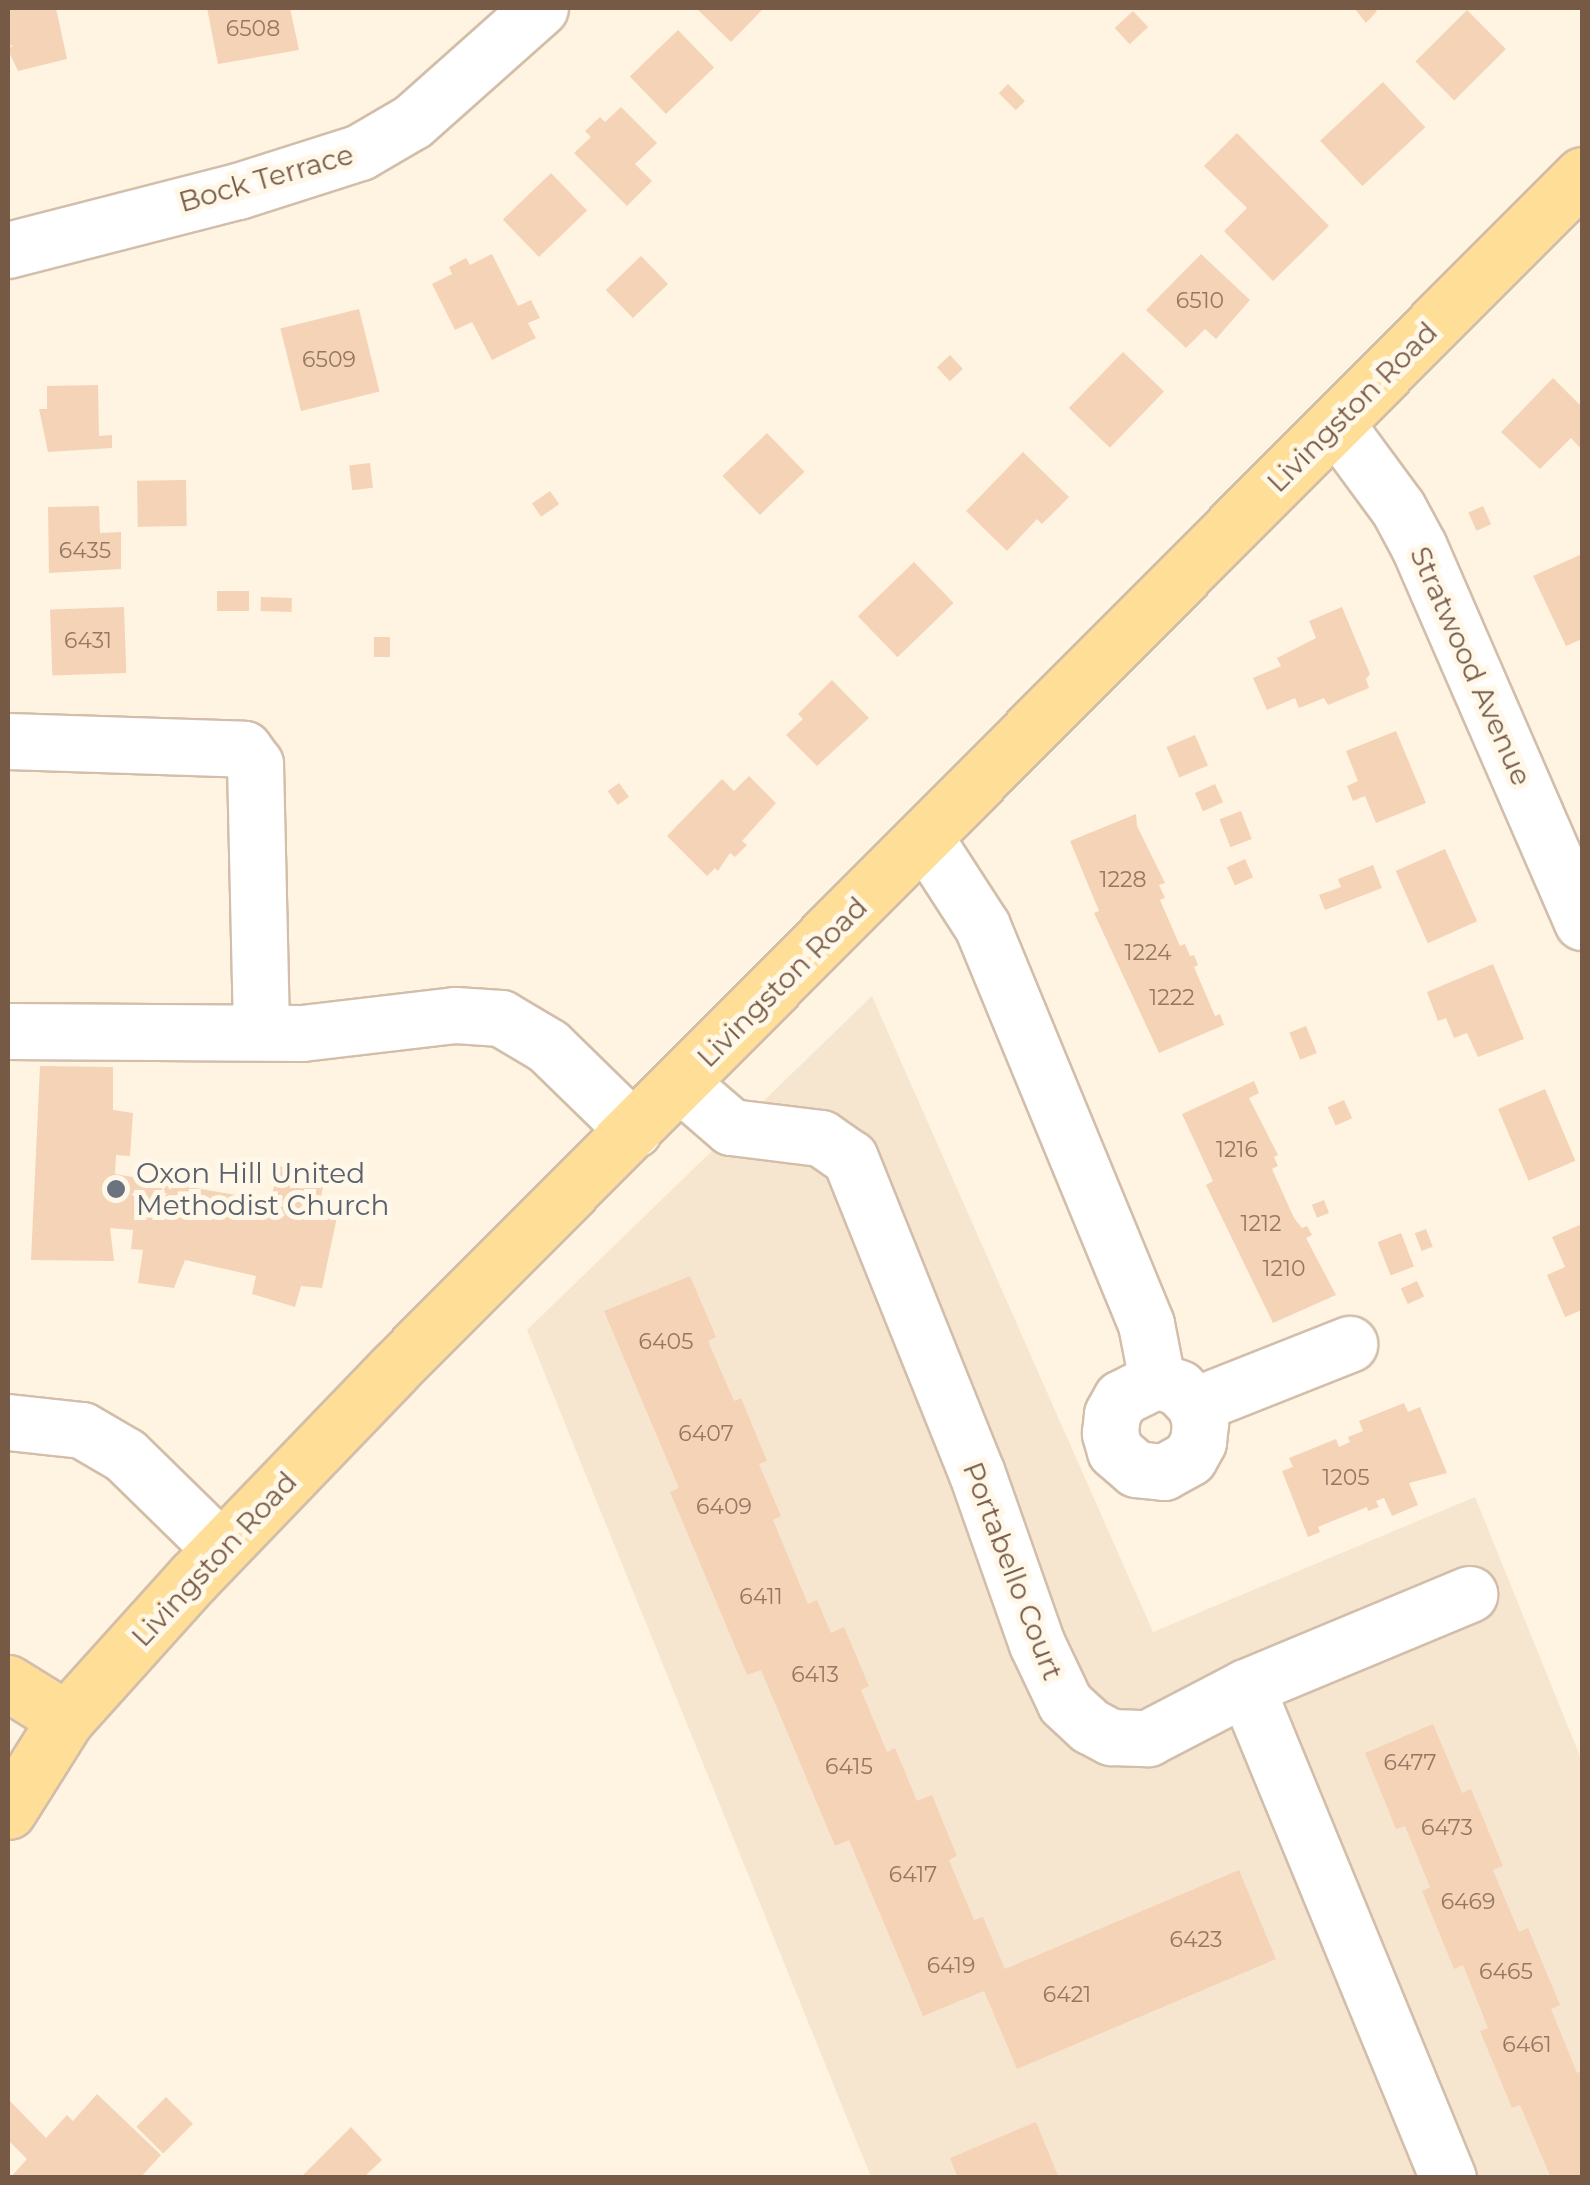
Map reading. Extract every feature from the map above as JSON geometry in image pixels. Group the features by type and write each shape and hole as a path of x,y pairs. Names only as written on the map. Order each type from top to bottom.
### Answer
{"main road":[{"name":"Livingston Road","path":"8,1812 66,1718 394,1368 1582,174"},
{"path":"8,1684 66,1718"}],"street":[{"name":"Bock Terrace","path":"8,250 238,191 360,152 413,121 540,8"},
{"name":"Stratwood Avenue","path":"1336,424 1398,508 1420,546 1582,919"},
{"path":"8,740 227,744 244,749 255,764 261,1032"},
{"path":"925,838 982,926 1176,1392 1348,1344"},
{"path":"8,1031 302,1032 455,1015 502,1018 548,1046 634,1130"},
{"name":"Portabello Court","path":"680,1084 731,1127 821,1138 850,1158 976,1471 1036,1644 1072,1711 1111,1737 1137,1739 1159,1733 1246,1687 1470,1594"},
{"path":"8,1422 82,1430 125,1454 221,1549"},
{"path":"1246,1687 1448,2178"}],"shaded area":[{"path":"872,996 1153,1632 1475,1497 1582,1761 1582,2177 871,2177 527,1330"}],"building":[{"path":"8,8 56,8 67,59 18,71 8,50 13,45 8,46"},
{"path":"207,8 290,8 299,50 218,64"},
{"path":"696,8 764,8 731,42"},
{"path":"1354,8 1374,8 1377,11 1366,23"},
{"path":"1467,10 1506,49 1454,101 1415,62"},
{"path":"1133,11 1148,27 1130,44 1115,28"},
{"path":"678,30 714,67 666,114 630,77"},
{"path":"1383,82 1425,127 1362,186 1320,141"},
{"path":"1008,84 1025,101 1016,110 999,93"},
{"path":"621,107 657,143 635,164 652,181 627,206 574,153 591,137 585,131 600,117 605,122"},
{"path":"1237,133 1329,226 1273,281 1224,231 1247,208 1204,166"},
{"path":"551,173 587,210 539,257 503,220"},
{"path":"492,254 518,306 531,300 540,318 528,323 536,338 492,360 472,322 455,330 432,284 452,274 449,267 466,258 470,265"},
{"path":"1201,254 1250,300 1216,339 1205,329 1186,348 1146,310"},
{"path":"641,256 668,284 633,318 606,290"},
{"path":"359,309 380,391 301,411 280,329"},
{"path":"1123,352 1164,392 1110,448 1069,408"},
{"path":"950,355 963,369 950,381 937,367"},
{"path":"1553,378 1582,407 1582,450 1571,438 1540,469 1501,432"},
{"path":"98,385 99,436 112,435 112,448 48,452 39,409 47,409 47,386"},
{"path":"767,433 805,472 760,515 722,476"},
{"path":"1023,452 1069,497 1042,524 1037,519 1007,551 966,511"},
{"path":"370,463 373,488 352,490 349,466"},
{"path":"186,480 187,526 138,527 137,481"},
{"path":"550,491 559,504 541,517 532,504"},
{"path":"99,506 100,533 121,532 121,569 49,573 48,507"},
{"path":"1483,506 1491,524 1477,531 1468,513"},
{"path":"1582,554 1582,639 1566,646 1533,576"},
{"path":"914,562 954,603 897,657 858,616"},
{"path":"217,591 249,591 249,611 217,611"},
{"path":"261,597 292,598 291,612 261,611"},
{"path":"124,607 126,673 52,676 50,610"},
{"path":"1342,607 1370,674 1366,679 1369,688 1328,705 1324,698 1299,708 1295,698 1267,710 1253,678 1281,666 1277,658 1316,638 1309,621"},
{"path":"374,637 390,637 390,657 374,657"},
{"path":"832,680 869,718 817,766 786,735 803,719 798,714"},
{"path":"1396,731 1426,803 1376,823 1365,796 1353,801 1347,786 1358,781 1346,751"},
{"path":"1195,735 1208,765 1179,777 1166,747"},
{"path":"749,776 776,803 742,841 747,845 735,857 730,853 718,871 715,868 707,876 667,836 722,779 734,791"},
{"path":"619,783 629,797 618,805 608,791"},
{"path":"1215,784 1223,802 1203,811 1195,793"},
{"path":"1241,811 1252,839 1230,847 1220,819"},
{"path":"1136,814 1137,826 1165,883 1159,885 1165,898 1160,900 1180,946 1185,944 1190,956 1194,955 1198,965 1194,967 1215,1016 1220,1014 1224,1025 1159,1053 1094,913 1099,911 1070,841"},
{"path":"1445,849 1477,921 1428,943 1396,871"},
{"path":"1245,859 1253,877 1235,885 1227,867"},
{"path":"1373,865 1382,888 1325,910 1319,895 1341,887 1338,879"},
{"path":"1493,964 1524,1039 1478,1057 1467,1033 1454,1038 1446,1018 1438,1021 1427,992"},
{"path":"1306,1026 1317,1053 1300,1060 1289,1033"},
{"name":"Oxon Hill United Methodist Church","path":"40,1066 113,1067 113,1110 133,1113 130,1156 116,1155 115,1174 270,1201 280,1166 325,1176 318,1212 337,1217 322,1288 301,1286 295,1307 252,1294 256,1276 185,1260 174,1288 138,1283 143,1250 131,1249 133,1230 110,1228 114,1261 31,1260"},
{"path":"1254,1081 1259,1093 1249,1098 1278,1155 1274,1157 1278,1166 1272,1169 1294,1218 1302,1228 1307,1226 1312,1235 1306,1238 1336,1295 1273,1323 1206,1185 1213,1181 1182,1114"},
{"path":"1545,1089 1575,1161 1529,1181 1498,1109"},
{"path":"1344,1100 1352,1118 1336,1126 1328,1107"},
{"path":"1324,1200 1329,1213 1317,1218 1312,1205"},
{"path":"1582,1224 1582,1310 1565,1317 1547,1275 1565,1267 1552,1237"},
{"path":"1426,1229 1433,1247 1422,1251 1415,1233"},
{"path":"1401,1233 1414,1267 1391,1276 1378,1242"},
{"path":"690,1276 716,1337 708,1341 734,1401 741,1398 767,1461 759,1464 781,1516 773,1520 808,1604 817,1600 831,1633 844,1627 869,1686 861,1690 887,1752 895,1748 917,1801 932,1795 957,1856 949,1860 974,1920 983,1917 1005,1969 1239,1870 1276,1959 1017,2069 984,1991 923,2016 849,1840 835,1846 761,1670 747,1675 670,1492 679,1488 604,1311"},
{"path":"1417,1281 1424,1296 1408,1304 1401,1289"},
{"path":"1404,1403 1408,1412 1420,1407 1447,1473 1409,1483 1418,1505 1392,1516 1384,1498 1376,1501 1379,1507 1368,1511 1367,1507 1318,1527 1320,1532 1308,1537 1282,1471 1293,1467 1289,1458 1336,1439 1339,1447 1350,1442 1348,1437 1363,1431 1359,1421"},
{"path":"1433,1724 1462,1793 1471,1789 1503,1866 1493,1870 1519,1932 1528,1928 1560,2005 1551,2009 1577,2073 1582,2071 1582,2178 1551,2178 1520,2105 1512,2108 1480,2031 1488,2028 1463,1965 1454,1969 1422,1891 1430,1887 1405,1826 1396,1829 1365,1753"},
{"path":"97,2094 161,2155 140,2178 10,2178 27,2159 8,2140 8,2099 46,2138 67,2115 73,2121"},
{"path":"166,2097 193,2124 163,2154 136,2127"},
{"path":"1036,2122 1059,2178 958,2178 950,2158"},
{"path":"351,2127 382,2160 363,2178 300,2178"}],"place":[{"name":"Oxon Hill United Methodist Church","path":"116,1189"}]}
